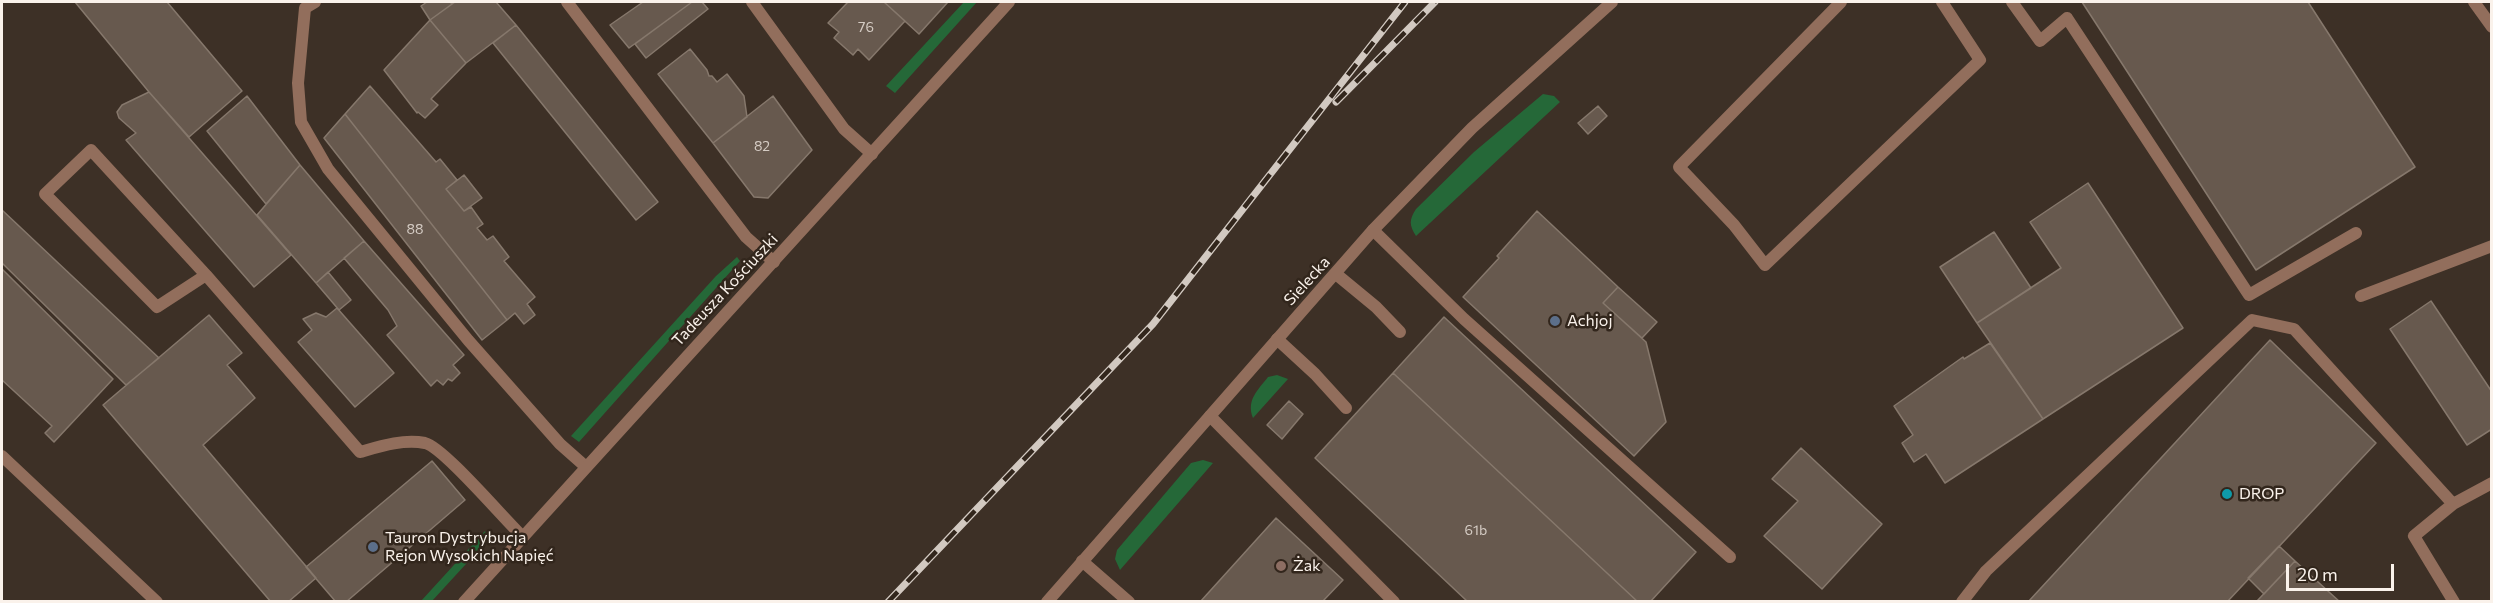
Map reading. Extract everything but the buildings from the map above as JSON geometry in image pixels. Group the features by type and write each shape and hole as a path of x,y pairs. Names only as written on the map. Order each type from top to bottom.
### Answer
{"street":[{"path":"315,2 305,8 298,83 301,122 328,169 468,340 560,444 586,467"},
{"path":"567,2 746,237 774,262"},
{"path":"752,2 844,129 872,154"},
{"name":"Tadeusza Kościuszki","path":"464,602 1009,2"},
{"name":"Sielecka","path":"1047,602 1373,230 1472,128 1612,2"},
{"path":"1841,2 1679,167 1734,225 1765,265 1980,60 1942,2"},
{"path":"2012,2 2040,41 2067,18 2249,295 2356,233"},
{"path":"2474,2 2492,27"},
{"path":"206,275 157,307 45,194 91,150 206,275 360,452 390,443 426,443 445,455 522,536"},
{"path":"1373,230 1464,319 1730,557"},
{"path":"2361,296 2492,246"},
{"path":"1336,274 1376,307 1400,332"},
{"path":"1962,602 1986,571 2252,320 2294,329 2453,504"},
{"path":"1277,339 1315,374 1346,408"},
{"path":"1210,416 1394,602"},
{"path":"2,456 157,602"},
{"path":"2454,602 2414,536 2453,504 2492,483"},
{"path":"1082,561 1129,602"}],"green space":[{"path":"964,2 977,2 895,93 886,86"},
{"path":"1543,94 1554,96 1560,102 1416,236 1411,222 1416,209 1474,152"},
{"path":"737,257 740,261 579,442 571,436 716,276"},
{"path":"1277,375 1288,379 1253,418 1251,406 1254,396 1268,377"},
{"path":"1203,460 1213,463 1120,570 1115,559 1117,550 1191,463"},
{"path":"485,531 488,540 432,601 421,601"}],"railway":[{"path":"888,602 1153,324 1405,2"},
{"path":"1336,102 1435,2"}],"place":[{"name":"Achjoj","path":"1555,321"},
{"name":"DROP","path":"2227,494"},
{"name":"Tauron Dystrybucja Rejon Wysokich Napięć","path":"373,547"},
{"name":"Żak","path":"1281,566"}]}
